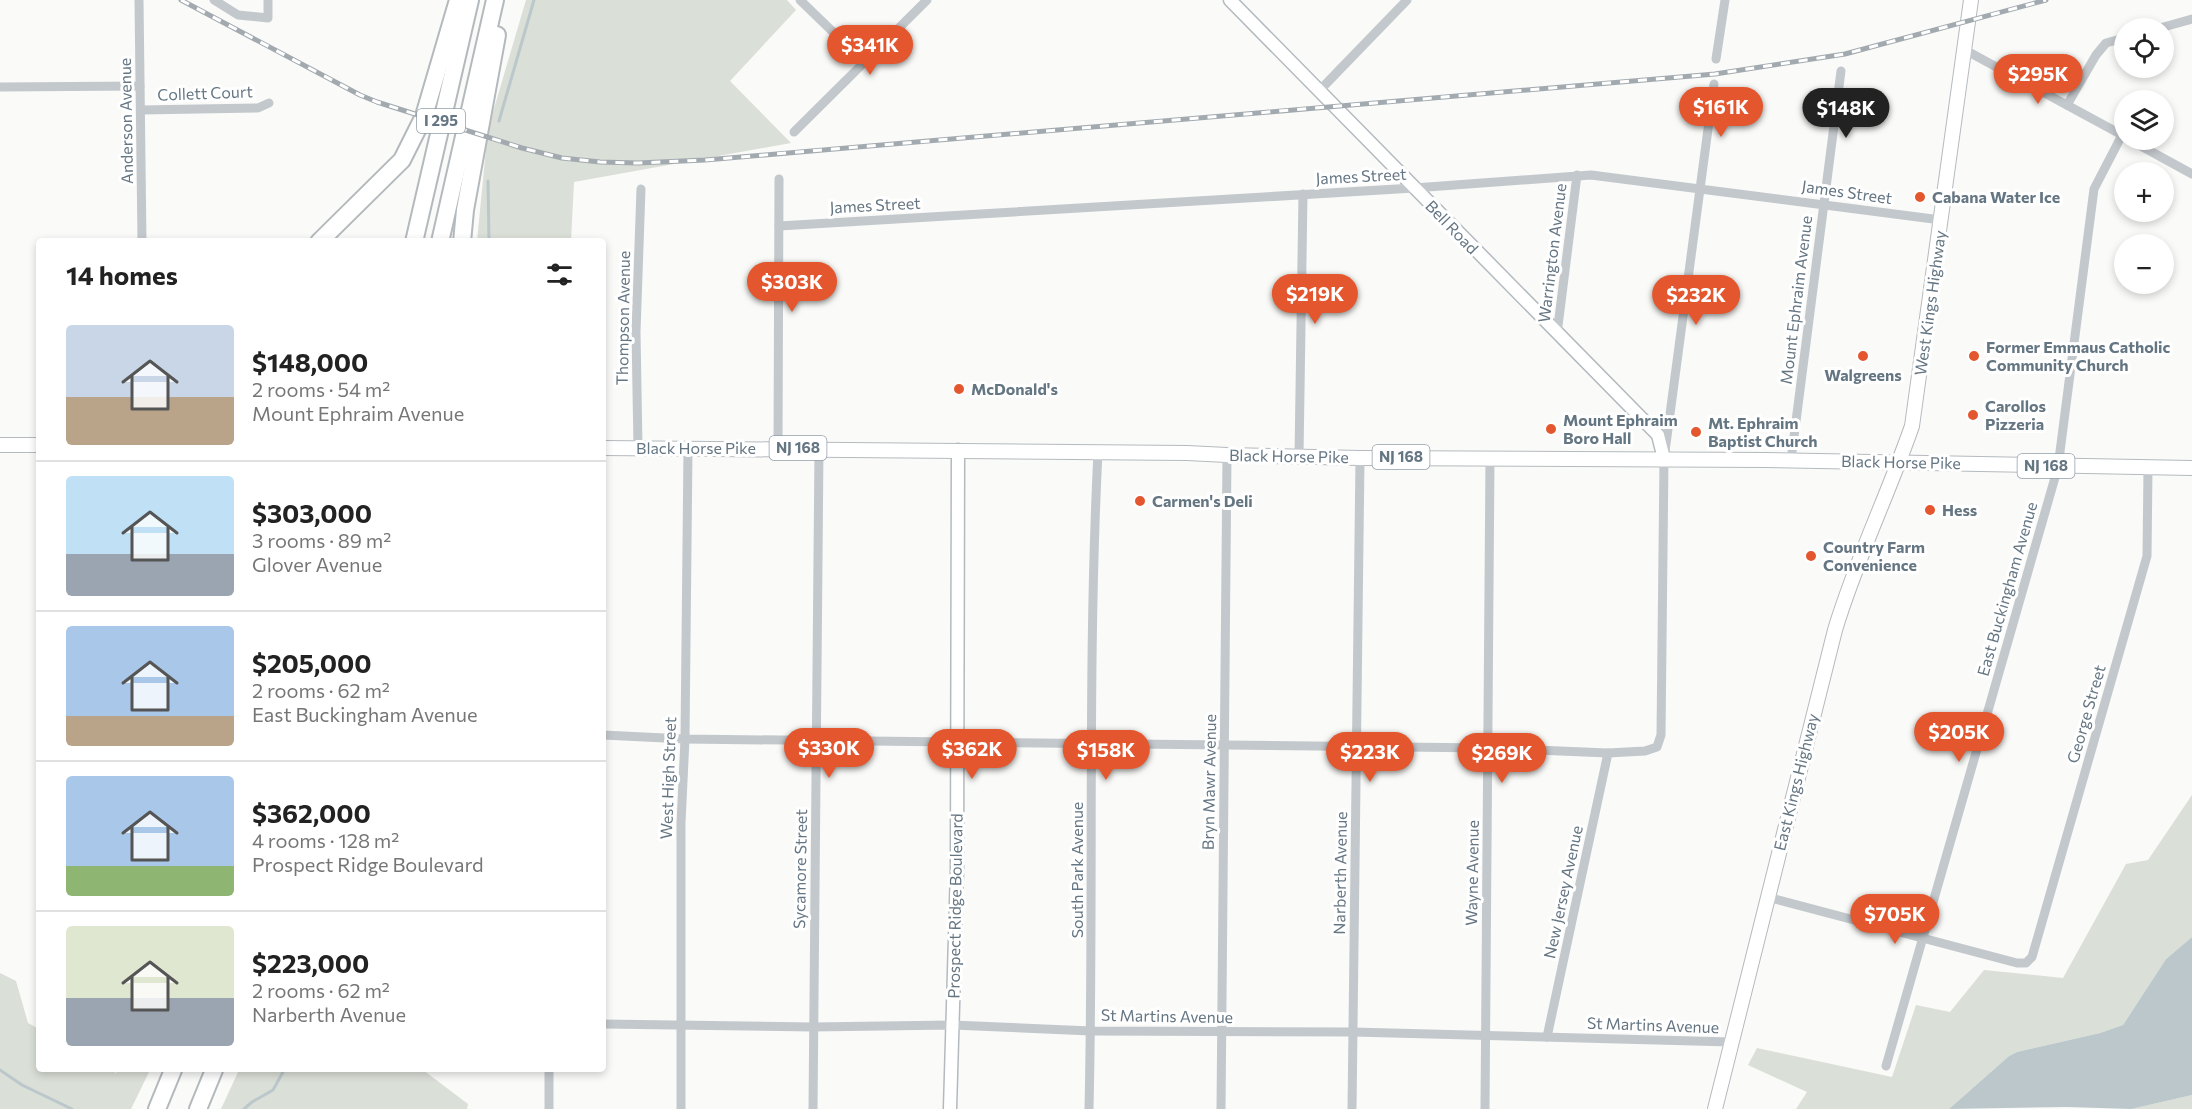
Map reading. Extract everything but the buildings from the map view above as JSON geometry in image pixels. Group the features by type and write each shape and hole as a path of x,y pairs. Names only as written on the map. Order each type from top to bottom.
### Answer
{"highway":[{"path":"323,238 402,160 424,116 458,0"},
{"name":"I 295","path":"415,238 470,0"},
{"name":"I 295","path":"441,238 495,0"},
{"path":"462,238 465,210 503,0"},
{"path":"157,1109 172,1072"},
{"path":"198,1109 213,1072"}],"main road":[{"name":"West Kings Highway","path":"1900,462 1912,426 1971,0"},
{"path":"0,445 36,445"},
{"name":"Black Horse Pike","path":"606,448 958,450 1360,458 1791,460 2192,468"},
{"name":"East Kings Highway","path":"1715,1109 1837,622 1849,584 1900,462"}],"street":[{"name":"Anderson Avenue","path":"139,0 142,238"},
{"path":"214,0 238,15 268,18 268,0"},
{"path":"800,0 865,63"},
{"path":"794,132 927,0"},
{"path":"1320,90 1407,0"},
{"path":"1716,59 1725,0"},
{"name":"Bell Road","path":"1238,3 1414,188 1658,435 1664,459"},
{"path":"2174,24 2192,20"},
{"path":"2067,105 2096,55 2106,44 2114,42"},
{"path":"1965,50 2114,130"},
{"name":"Mount Ephraim Avenue","path":"1791,460 1841,71"},
{"path":"606,735 685,739 1488,748 1608,753 1645,751 1657,747 1661,735 1664,459 1714,84"},
{"path":"0,87 140,86"},
{"name":"Collett Court","path":"141,110 258,108 269,103"},
{"name":"East Buckingham Avenue","path":"1886,1066 2058,467 2094,189 2118,150"},
{"path":"2149,150 2192,174"},
{"name":"James Street","path":"779,226 1414,188 1577,175 1941,220"},
{"name":"Warrington Avenue","path":"1557,334 1577,175"},
{"path":"778,448 779,179"},
{"name":"Thompson Avenue","path":"638,448 636,332 641,189"},
{"path":"1299,456 1303,194"},
{"name":"West High Street","path":"681,1109 681,823 685,739 688,448"},
{"name":"Sycamore Street","path":"813,1109 819,449"},
{"name":"Prospect Ridge Boulevard","path":"950,1109 958,741 958,450"},
{"name":"South Park Avenue","path":"1089,1109 1093,621 1098,452"},
{"name":"Bryn Mawr Avenue","path":"1221,1109 1227,455"},
{"name":"Narberth Avenue","path":"1352,1109 1360,458"},
{"name":"Wayne Avenue","path":"1485,1109 1490,458"},
{"name":"George Street","path":"1923,938 2017,963 2026,963 2032,957 2147,556 2148,468"},
{"name":"New Jersey Avenue","path":"1547,1037 1608,753"},
{"path":"1767,897 1923,938"},
{"name":"St Martins Avenue","path":"606,1024 813,1027 952,1025 1091,1031 1353,1032 1731,1042"},
{"path":"549,1072 549,1109"}],"shaded area":[{"path":"526,0 787,0 796,10 730,81 791,143 574,182 571,238 477,238 490,122"},
{"path":"2192,795 2192,937 2166,959 2123,1025 2100,1033 2017,1052 2009,1056 1949,1109 1796,1109 1807,1092 1748,1065 1757,1048 1892,1077 1916,1005 1950,1012 1984,970 2063,978 2126,864 2148,860"},
{"path":"2192,937 2192,1095 2131,1109 2067,1107 1949,1109 2009,1056 2017,1052 2100,1033 2123,1025 2166,959"},
{"path":"0,973 16,981 28,1023 36,1027 36,1072 149,1072 131,1109 0,1109"},
{"path":"238,1072 426,1072 468,1104 467,1109 221,1109"},
{"path":"2192,1095 2192,1109 2130,1109"}],"waterway":[{"path":"499,121 534,0"},
{"path":"488,181 489,238"},
{"path":"0,1070 22,1085 72,1109"},
{"path":"244,1109 273,1090 283,1072"}],"railway":[{"path":"181,0 377,102 522,148 562,158 638,163 705,160 1715,74 1845,54 2046,0"}],"place":[{"name":"Cabana Water Ice","path":"1920,197"},
{"name":"Walgreens","path":"1863,356"},
{"name":"Former Emmaus Catholic Community Church","path":"1974,356"},
{"name":"McDonald's","path":"959,389"},
{"name":"Carollos Pizzeria","path":"1973,415"},
{"name":"Mount Ephraim Boro Hall","path":"1551,429"},
{"name":"Mt. Ephraim Baptist Church","path":"1696,432"},
{"name":"Carmen's Deli","path":"1140,501"},
{"name":"Hess","path":"1930,510"},
{"name":"Country Farm Convenience","path":"1811,556"}]}
